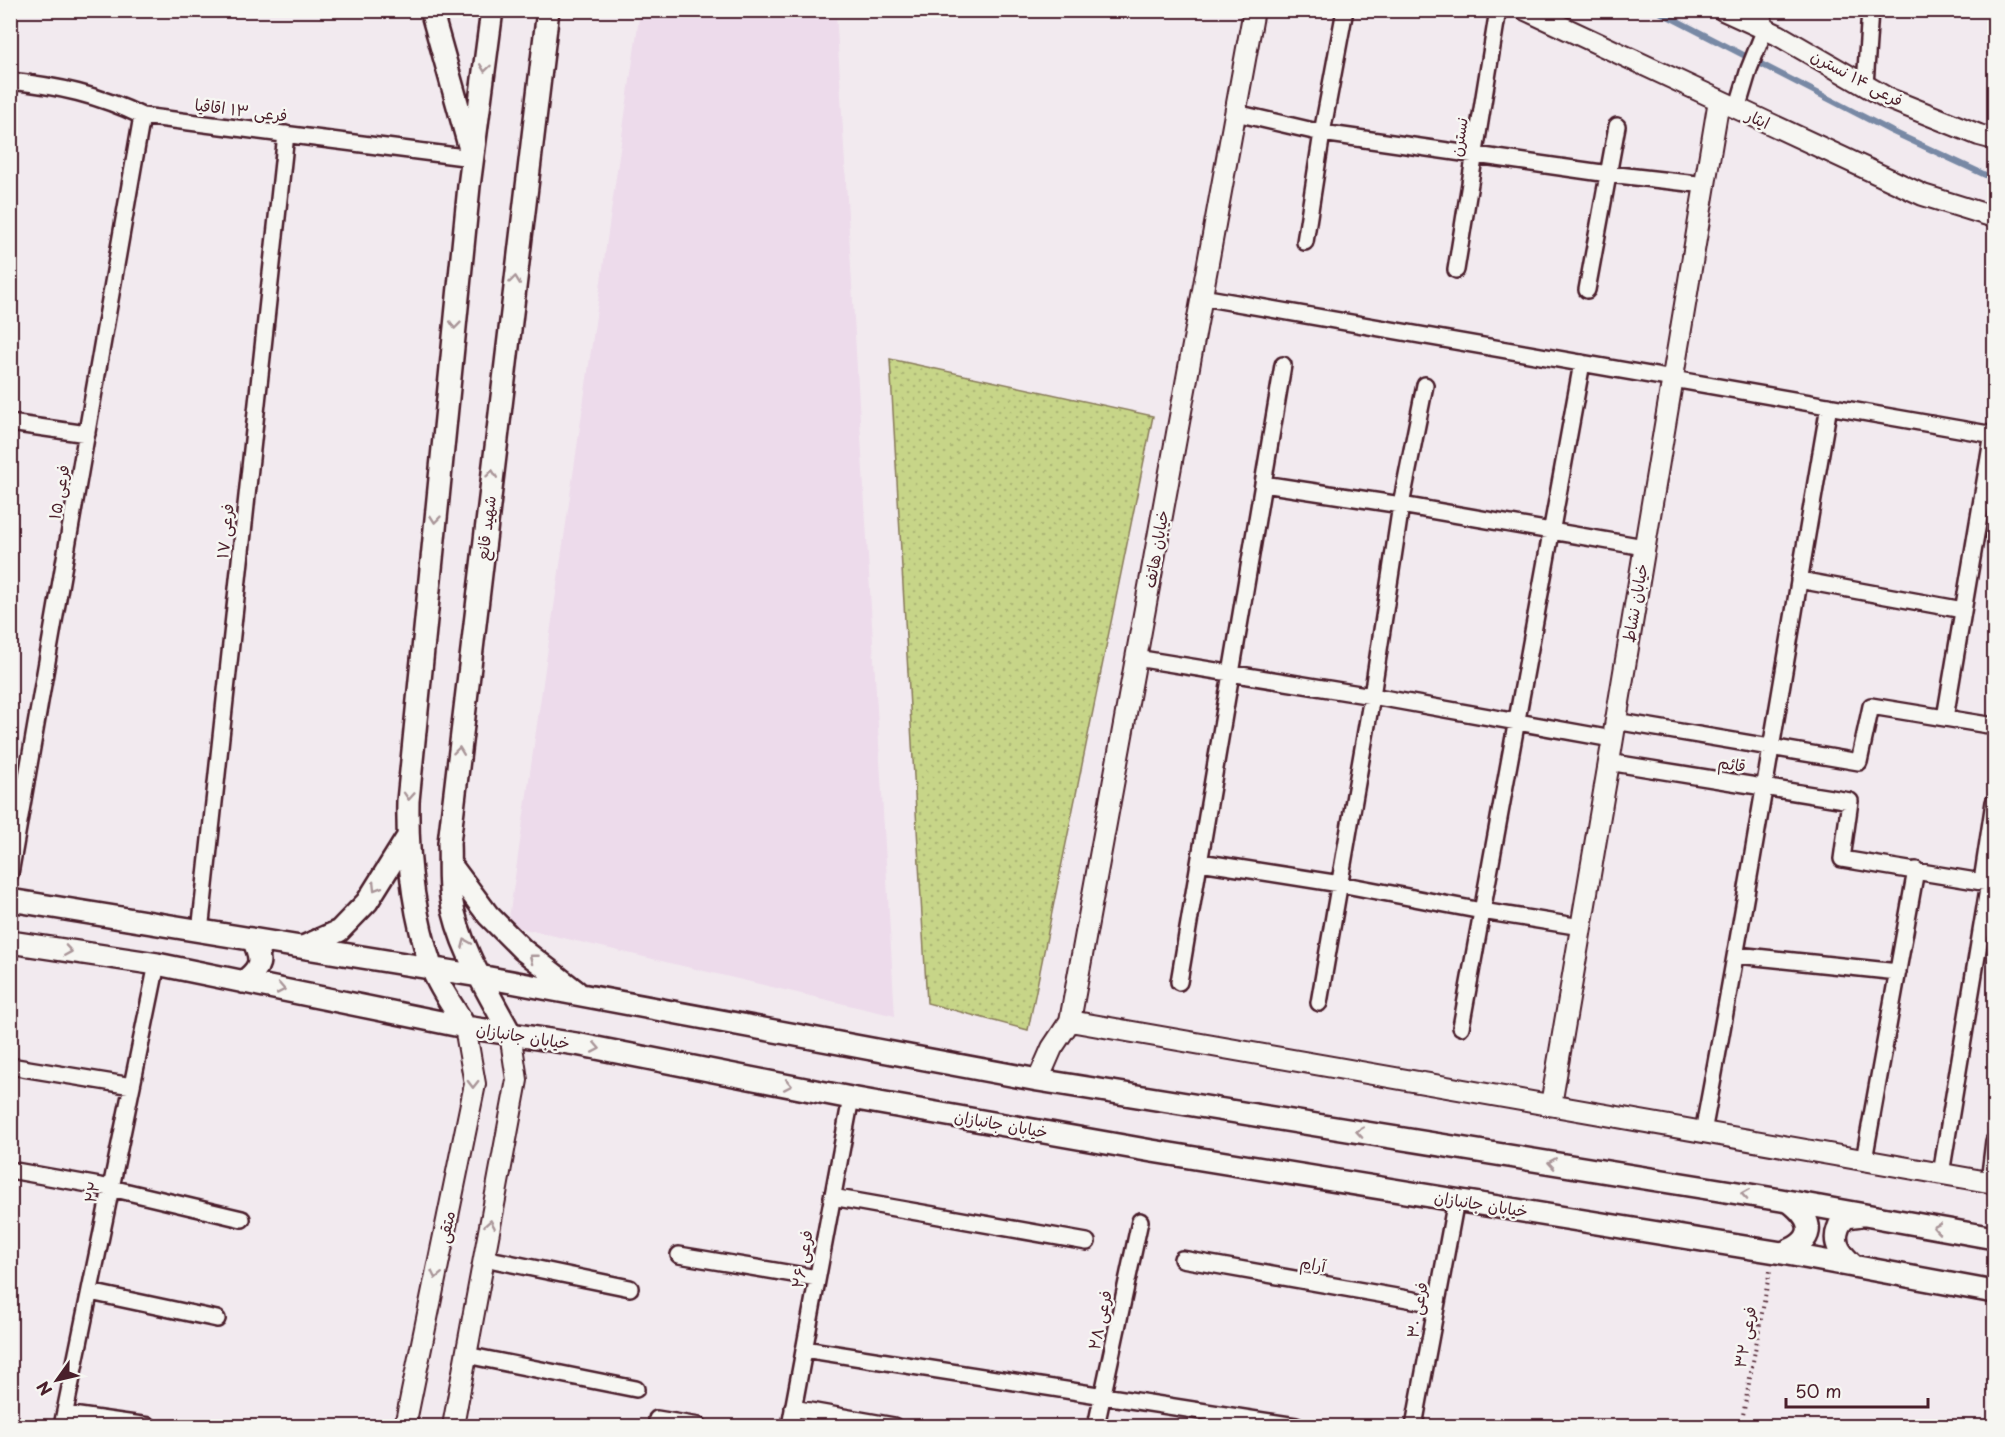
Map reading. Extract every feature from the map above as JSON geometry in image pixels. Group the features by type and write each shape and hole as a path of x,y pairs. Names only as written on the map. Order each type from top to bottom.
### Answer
{"main road":[{"path":"432,10 472,158"},
{"path":"465,1027 432,968 414,901 407,838 414,739 472,158 492,10"},
{"name":"شهید قانع","path":"510,1033 479,976 458,924 451,898 449,843 548,10"},
{"path":"303,948 339,932 367,902 407,838"},
{"path":"450,864 488,915 516,943 579,994"},
{"path":"10,900 479,976 1038,1080 1790,1202 1995,1238"},
{"path":"243,982 255,973 260,964 259,952 253,940"},
{"name":"خیابان جانبازان","path":"10,942 157,964 465,1027 510,1033 851,1098 1141,1149 1777,1252 1995,1292"},
{"path":"1777,1252 1794,1248 1808,1235 1809,1227 1806,1219 1800,1209 1790,1202"},
{"path":"1854,1266 1838,1248 1836,1238 1839,1225 1847,1217 1861,1215"}],"street":[{"name":"خیابان هاتف","path":"1038,1080 1052,1048 1070,1021 1254,10"},
{"path":"1305,242 1345,10"},
{"name":"نسترن","path":"1456,270 1498,10"},
{"name":"ایثار","path":"1526,10 1923,195 1995,217"},
{"name":"فرعی ۱۴ نسترن","path":"1723,10 1779,35 1887,98 1979,135 1995,139"},
{"path":"1865,85 1870,10"},
{"path":"1728,104 1749,69 1762,27"},
{"name":"فرعی ۱۳ اقاقیا","path":"10,81 48,85 112,101 142,116 472,158"},
{"name":"خیابان نشاط","path":"1551,1105 1706,185 1728,104"},
{"path":"1236,113 1322,133 1608,174 1706,185"},
{"name":"فرعی ۱۵","path":"10,874 142,116"},
{"path":"1587,290 1617,126"},
{"name":"فرعی ۱۷","path":"200,932 286,134"},
{"path":"1202,297 1994,434 1945,718"},
{"path":"1461,1027 1582,363"},
{"path":"1179,982 1283,366"},
{"path":"1319,1003 1372,696 1401,505 1425,385"},
{"path":"1703,1132 1737,955 1770,747 1829,406"},
{"path":"10,423 87,434"},
{"path":"1263,484 1644,547"},
{"path":"1799,580 1963,610"},
{"path":"1136,658 1516,722 1770,747 1859,762 1870,706 1995,726"},
{"name":"قائم","path":"1608,762 1850,801 1842,859 1916,870"},
{"path":"1941,1174 1988,883 1995,802"},
{"path":"1200,862 1340,884 1581,927"},
{"path":"1864,1160 1916,870 1988,883"},
{"path":"1737,955 1898,972"},
{"name":"۲۲","path":"63,1420 157,964"},
{"path":"1070,1021 1992,1183 1995,1140"},
{"name":"متقی","path":"405,1426 475,1084 465,1027"},
{"path":"453,1426 517,1080 510,1033"},
{"path":"10,1066 132,1086"},
{"name":"فرعی ۲۶","path":"790,1426 851,1098"},
{"path":"10,1170 111,1188 242,1219"},
{"path":"832,1197 1087,1242"},
{"name":"فرعی ۳۰","path":"1414,1426 1456,1200"},
{"name":"فرعی ۲۸","path":"1096,1426 1140,1221"},
{"path":"679,1255 817,1278"},
{"path":"484,1258 630,1288"},
{"name":"آرام","path":"1182,1259 1436,1304"},
{"path":"90,1292 217,1319"},
{"path":"804,1349 1296,1426"},
{"path":"466,1355 636,1389"},
{"path":"793,1408 894,1426"},
{"path":"657,1419 699,1426"},
{"path":"63,1420 149,1426"}],"path":[{"name":"فرعی ۳۲","path":"1741,1426 1777,1252"}],"shaded area":[{"path":"640,11 836,11 895,1016 508,925"}],"green space":[{"path":"890,359 1153,416 1028,1030 927,1003"}],"waterway":[{"path":"1656,10 1891,131 1994,179"}]}
